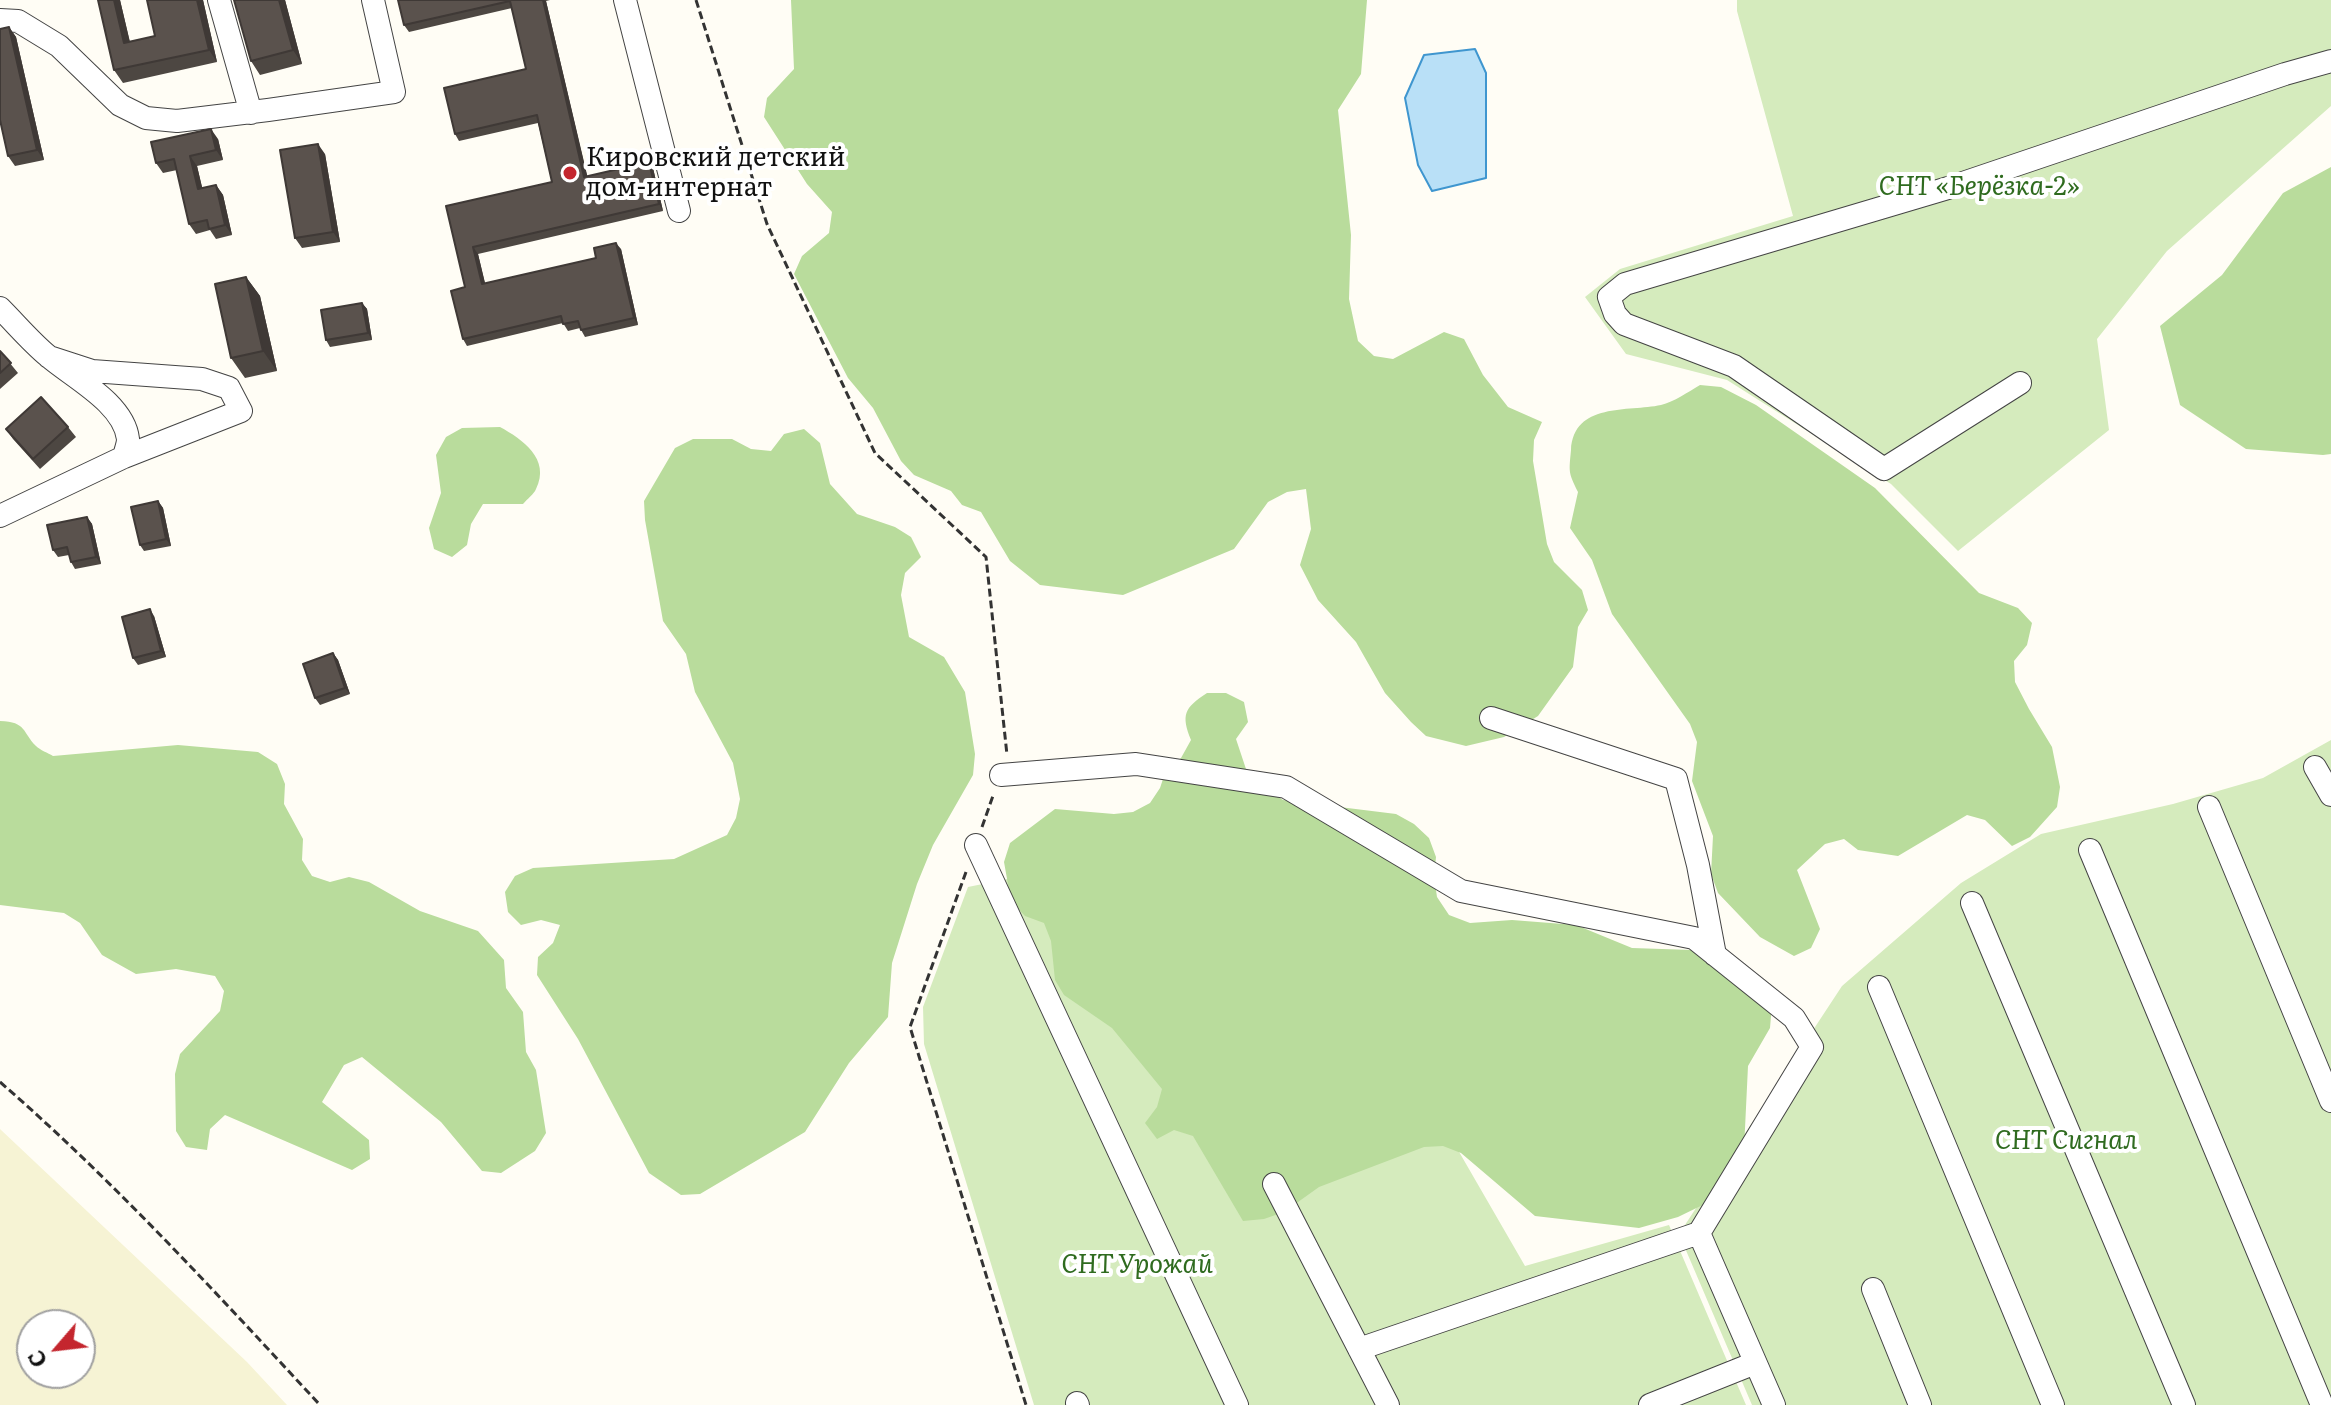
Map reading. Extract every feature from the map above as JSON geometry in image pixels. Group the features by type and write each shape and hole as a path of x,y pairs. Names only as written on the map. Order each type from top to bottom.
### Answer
{"street":[{"path":"219,0 251,113"},
{"path":"0,20 18,21 59,46 120,105 146,118 177,121 394,92 373,0"},
{"path":"625,0 679,211"},
{"path":"2020,383 1884,469 1734,366 1624,324 1615,314 1609,297 1625,284 1948,188 2331,61"},
{"path":"0,308 49,357 85,382 109,406 123,424 128,441 124,457"},
{"path":"0,516 124,457 241,411 229,388 202,379 92,371 49,357"},
{"path":"1491,718 1676,779 1698,865 1715,955"},
{"path":"1001,775 1136,764 1286,787 1461,891 1694,938 1794,1018 1812,1047 1699,1233 1359,1349"},
{"path":"2315,767 2331,795"},
{"path":"2209,807 2331,1101"},
{"path":"976,845 1237,1405"},
{"path":"2090,850 2322,1405"},
{"path":"1972,903 2184,1405"},
{"path":"1879,987 2053,1405"},
{"path":"1274,1184 1388,1405"},
{"path":"1699,1233 1774,1405"},
{"path":"1873,1289 1920,1405"},
{"path":"1650,1405 1755,1363"}],"path":[{"path":"696,0 767,224 875,453 986,557 1007,757 910,1027 1026,1405"},
{"path":"0,1082 58,1132 190,1264 320,1405"}],"shaded area":[{"path":"0,1129 247,1362 287,1405 0,1405"}],"green space":[{"path":"791,0 1367,0 1361,74 1338,110 1351,235 1349,299 1358,341 1374,356 1393,359 1444,332 1464,339 1483,375 1508,407 1542,422 1534,440 1533,461 1547,544 1554,562 1582,590 1588,610 1578,627 1573,667 1538,716 1504,737 1466,746 1426,736 1411,722 1385,693 1356,642 1318,600 1300,565 1311,529 1306,489 1287,492 1268,502 1234,549 1123,595 1040,585 1010,561 981,512 962,505 951,491 914,475 901,461 873,408 848,378 794,274 802,256 829,233 832,212 807,184 764,117 767,98 794,69"},
{"name":"СНТ «Берёзка-2»","path":"1737,0 2331,0 2331,106 2167,251 2097,339 2109,430 1958,551 1891,484 1727,380 1626,354 1585,297 1620,269 1793,216 1737,11"},
{"path":"2331,167 2331,454 2246,449 2180,405 2160,326 2222,275 2283,193"},
{"path":"1700,385 1721,387 1756,405 1875,488 1979,593 2018,608 2032,623 2027,645 2014,661 2015,682 2052,747 2060,787 2057,807 2030,837 2012,846 1985,820 1967,815 1898,856 1858,850 1844,839 1825,844 1797,870 1820,929 1811,948 1794,956 1760,937 1718,893 1711,874 1713,836 1692,781 1697,742 1690,724 1612,614 1592,560 1570,528 1578,492 1570,472 1571,450 1574,435 1582,424 1605,412 1666,404"},
{"path":"500,427 525,444 537,459 540,478 535,491 523,504 483,504 471,524 467,545 452,557 434,549 429,528 441,493 436,455 446,437 462,428"},
{"path":"804,429 820,443 830,484 857,514 895,527 911,537 921,557 905,573 901,595 909,637 944,657 965,692 975,754 973,775 933,845 917,884 892,963 888,1017 849,1063 805,1132 700,1194 681,1195 649,1173 578,1039 537,975 538,957 553,943 560,925 541,920 521,925 508,912 505,892 515,876 533,868 674,859 727,835 736,818 740,799 733,763 695,692 686,654 663,621 644,501 675,448 693,439 732,439 751,449 771,451 784,434"},
{"path":"1207,693 1226,693 1244,702 1248,722 1236,739 1249,778 1283,800 1396,814 1414,824 1429,838 1436,857 1434,877 1437,897 1449,915 1470,923 1512,920 1576,925 1632,948 1692,950 1730,959 1772,1004 1770,1028 1748,1066 1743,1170 1715,1199 1678,1217 1639,1228 1535,1216 1461,1153 1443,1146 1424,1147 1319,1187 1284,1212 1264,1219 1243,1221 1193,1136 1174,1130 1157,1139 1145,1123 1157,1107 1162,1089 1112,1028 1064,995 1055,980 1051,941 1044,923 1025,916 1011,901 1004,862 1010,843 1055,809 1114,814 1133,812 1150,803 1160,788 1166,770 1181,758 1191,740 1186,724 1189,708"},
{"path":"0,721 20,726 36,746 53,756 178,745 258,752 277,764 285,784 284,804 303,839 302,860 312,876 330,882 349,877 369,882 420,911 478,931 504,960 506,988 523,1012 526,1052 536,1070 546,1133 535,1151 501,1173 482,1171 441,1122 362,1057 344,1065 322,1102 369,1140 370,1159 352,1170 225,1115 210,1129 207,1150 186,1147 176,1131 175,1074 180,1054 220,1011 224,991 215,976 176,969 136,974 102,955 80,923 64,913 0,905"},
{"name":"СНТ Сигнал","path":"2331,740 2331,1405 1752,1405 1679,1234 1842,986 1961,883 2041,834 2173,804 2263,778"},
{"name":"СНТ Урожай","path":"1022,876 1447,1131 1525,1266 1669,1225 1746,1405 1034,1405 924,1044 923,1007 968,887"}],"water":[{"path":"1475,49 1486,73 1486,178 1432,191 1418,165 1405,98 1424,55"}],"building":[{"path":"98,0 114,0 124,43 155,36 147,0 197,0 209,50 114,70"},
{"path":"234,0 279,0 293,50 251,61"},
{"name":"Кировский детский дом-интернат","path":"398,0 543,0 584,177 649,162 659,204 473,247 482,284 596,258 594,248 616,243 634,318 581,330 578,321 563,324 561,316 463,339 451,291 465,287 446,206 552,182 537,115 455,134 444,88 526,69 510,1 404,25"},
{"path":"9,27 37,150 8,156 0,120 0,29"},
{"path":"211,129 216,150 190,156 198,189 216,185 225,225 209,229 207,220 189,224 174,159 156,163 151,142"},
{"path":"318,144 333,232 295,238 280,150"},
{"path":"246,277 263,351 231,358 215,284"},
{"path":"362,303 368,333 326,340 321,310"},
{"path":"0,351 11,363 0,373"},
{"path":"41,397 68,427 33,459 6,429"},
{"path":"158,501 166,539 140,545 131,507"},
{"path":"87,517 96,557 71,562 67,547 53,550 47,525"},
{"path":"150,609 161,651 133,658 122,617"},
{"path":"333,653 345,688 315,698 303,664"}],"place":[{"name":"Кировский детский дом-интернат","path":"570,173"}]}
